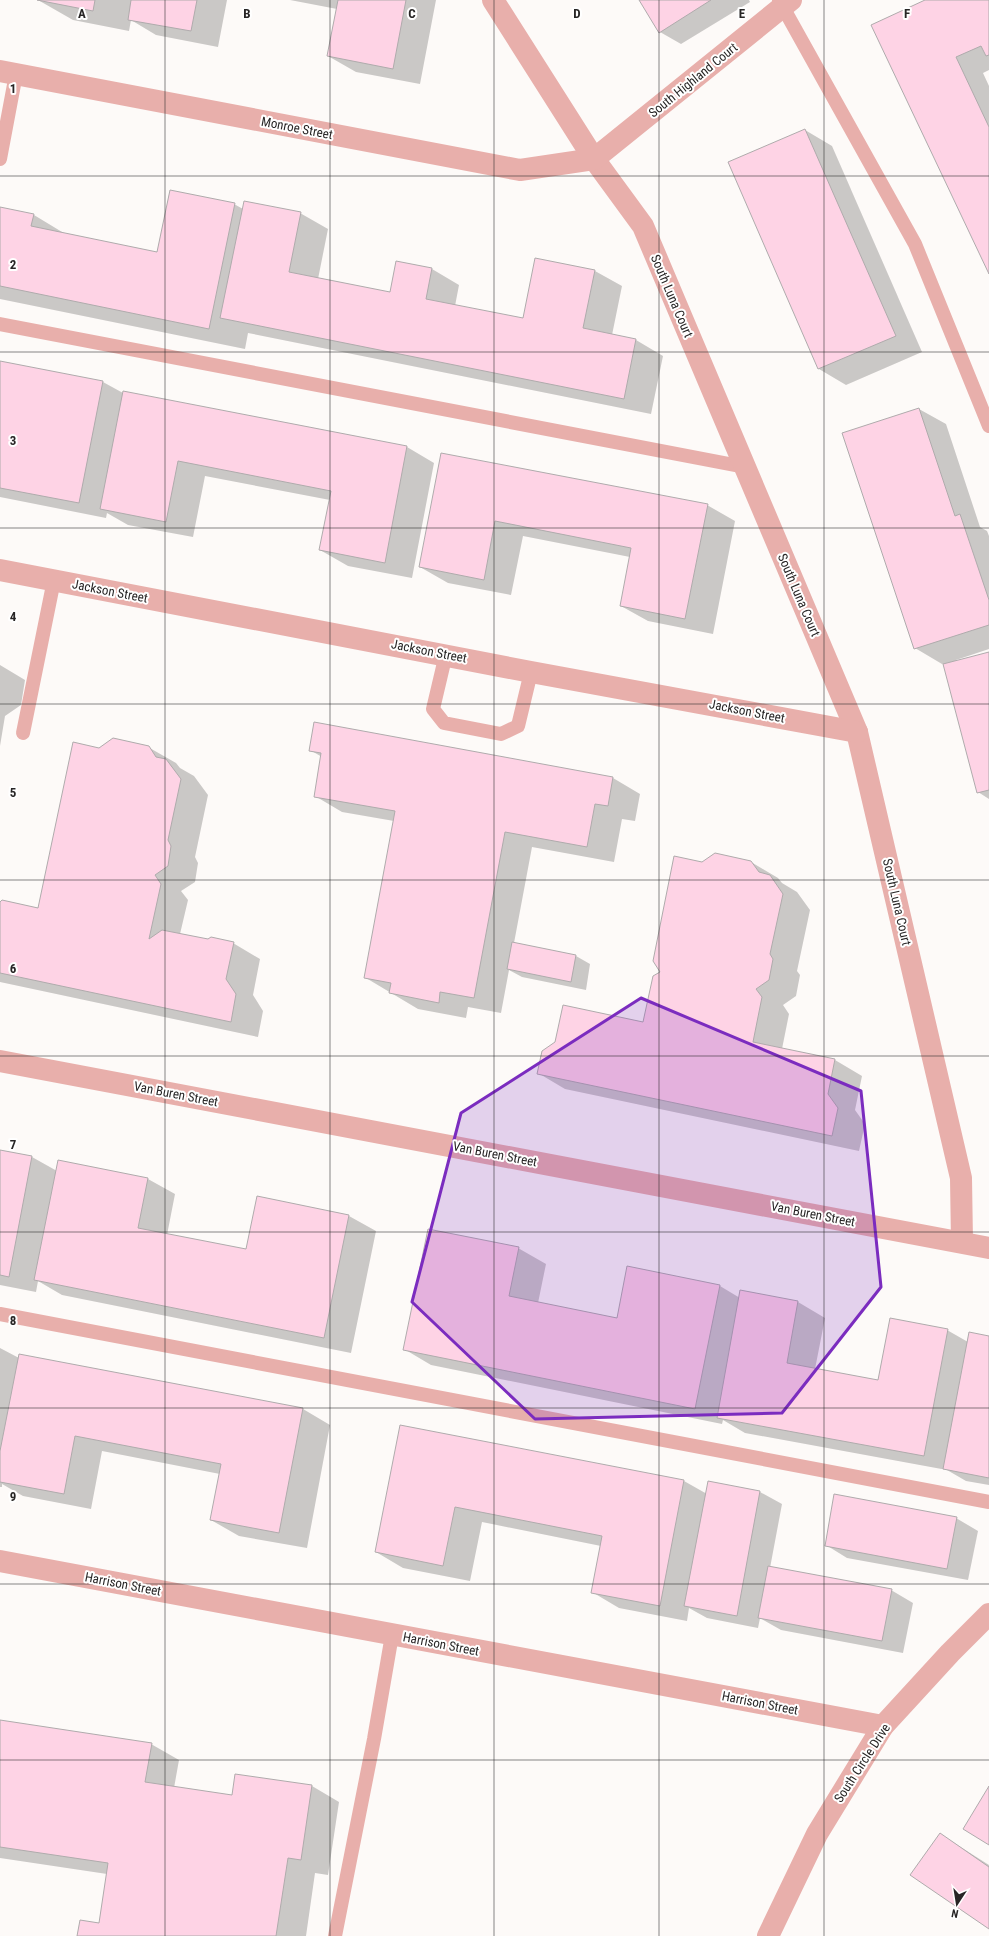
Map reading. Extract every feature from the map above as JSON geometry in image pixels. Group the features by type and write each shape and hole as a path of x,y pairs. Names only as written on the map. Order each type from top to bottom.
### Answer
{"street":[{"name":"South Luna Court","path":"493,0 594,159 643,226 857,732 961,1178 962,1242"},
{"name":"South Highland Court","path":"594,159 784,2"},
{"name":"Monroe Street","path":"8,73 520,170 594,159"},
{"name":"Jackson Street","path":"0,570 446,654 531,672 857,732"},
{"name":"Van Buren Street","path":"0,1061 989,1248"},
{"name":"Harrison Street","path":"0,1561 883,1726"},
{"name":"South Circle Drive","path":"768,1936 817,1834 883,1726 950,1653 989,1614"}],"lane":[{"path":"784,2 915,244 989,426"},
{"path":"0,159 8,73"},
{"path":"0,324 745,467"},
{"path":"24,733 54,580"},
{"path":"446,654 433,709 444,723 501,734 518,726 531,672"},
{"path":"0,1314 989,1502"},
{"path":"334,1936 374,1740 392,1635"}],"highlighted area":[{"path":"641,998 861,1091 881,1287 782,1413 535,1419 412,1302 461,1113"}],"building":[{"path":"37,0 95,0 93,11"},
{"path":"131,0 197,0 191,31 128,20"},
{"path":"338,0 406,0 393,69 327,56"},
{"path":"639,0 711,0 659,33"},
{"path":"925,0 989,0 989,55 986,56 981,46 956,57 989,127 989,274 871,25"},
{"path":"805,129 896,336 818,369 728,162"},
{"path":"170,190 235,203 209,329 0,286 0,207 34,214 31,226 157,252"},
{"path":"244,201 301,212 289,272 390,292 396,261 432,268 426,299 523,318 535,258 595,270 583,328 636,339 624,399 220,318"},
{"path":"0,361 103,381 79,503 0,488"},
{"path":"123,391 407,446 385,563 319,550 331,491 178,461 166,522 100,509"},
{"path":"919,408 955,516 960,514 989,600 989,625 914,649 842,433"},
{"path":"441,453 708,504 685,619 620,606 631,548 495,521 484,580 419,567"},
{"path":"989,652 989,790 977,793 943,664"},
{"path":"314,722 613,777 608,806 595,804 587,847 505,832 474,998 440,992 439,1003 389,993 391,983 364,978 395,811 314,797 321,753 309,751"},
{"path":"113,738 149,746 156,757 166,759 181,779 168,840 171,846 168,866 155,875 161,884 149,939 162,930 208,939 211,937 234,942 226,979 236,994 231,1022 0,973 0,902 2,900 38,908 73,742 99,748"},
{"path":"715,853 751,861 759,872 770,875 783,894 770,954 773,959 769,980 756,989 762,997 753,1042 835,1059 828,1094 838,1108 832,1136 537,1074 542,1051 555,1042 563,1005 643,1022 653,976 660,972 653,961 674,856 702,862"},
{"path":"512,942 576,955 571,982 507,969"},
{"path":"0,1150 32,1156 9,1277 0,1275"},
{"path":"58,1160 148,1178 138,1228 246,1249 257,1196 349,1215 324,1338 34,1280"},
{"path":"428,1229 519,1247 509,1296 617,1318 627,1266 720,1285 695,1409 403,1350"},
{"path":"740,1290 798,1301 787,1363 878,1380 890,1318 948,1329 924,1456 717,1418"},
{"path":"969,1332 989,1336 989,1478 943,1469"},
{"path":"19,1354 303,1408 279,1533 210,1520 221,1464 75,1436 64,1494 0,1482 0,1451"},
{"path":"400,1425 684,1480 660,1606 591,1593 602,1536 455,1507 443,1566 375,1552"},
{"path":"708,1481 760,1491 737,1616 684,1606"},
{"path":"834,1494 957,1517 947,1569 825,1546"},
{"path":"768,1566 892,1589 882,1641 758,1618"},
{"path":"0,1720 152,1743 145,1782 232,1795 235,1774 312,1785 301,1860 288,1858 276,1936 77,1936 80,1920 99,1923 108,1863 0,1847"},
{"path":"989,1786 989,1845 963,1829"},
{"path":"940,1833 989,1867 989,1929 910,1875"}]}
